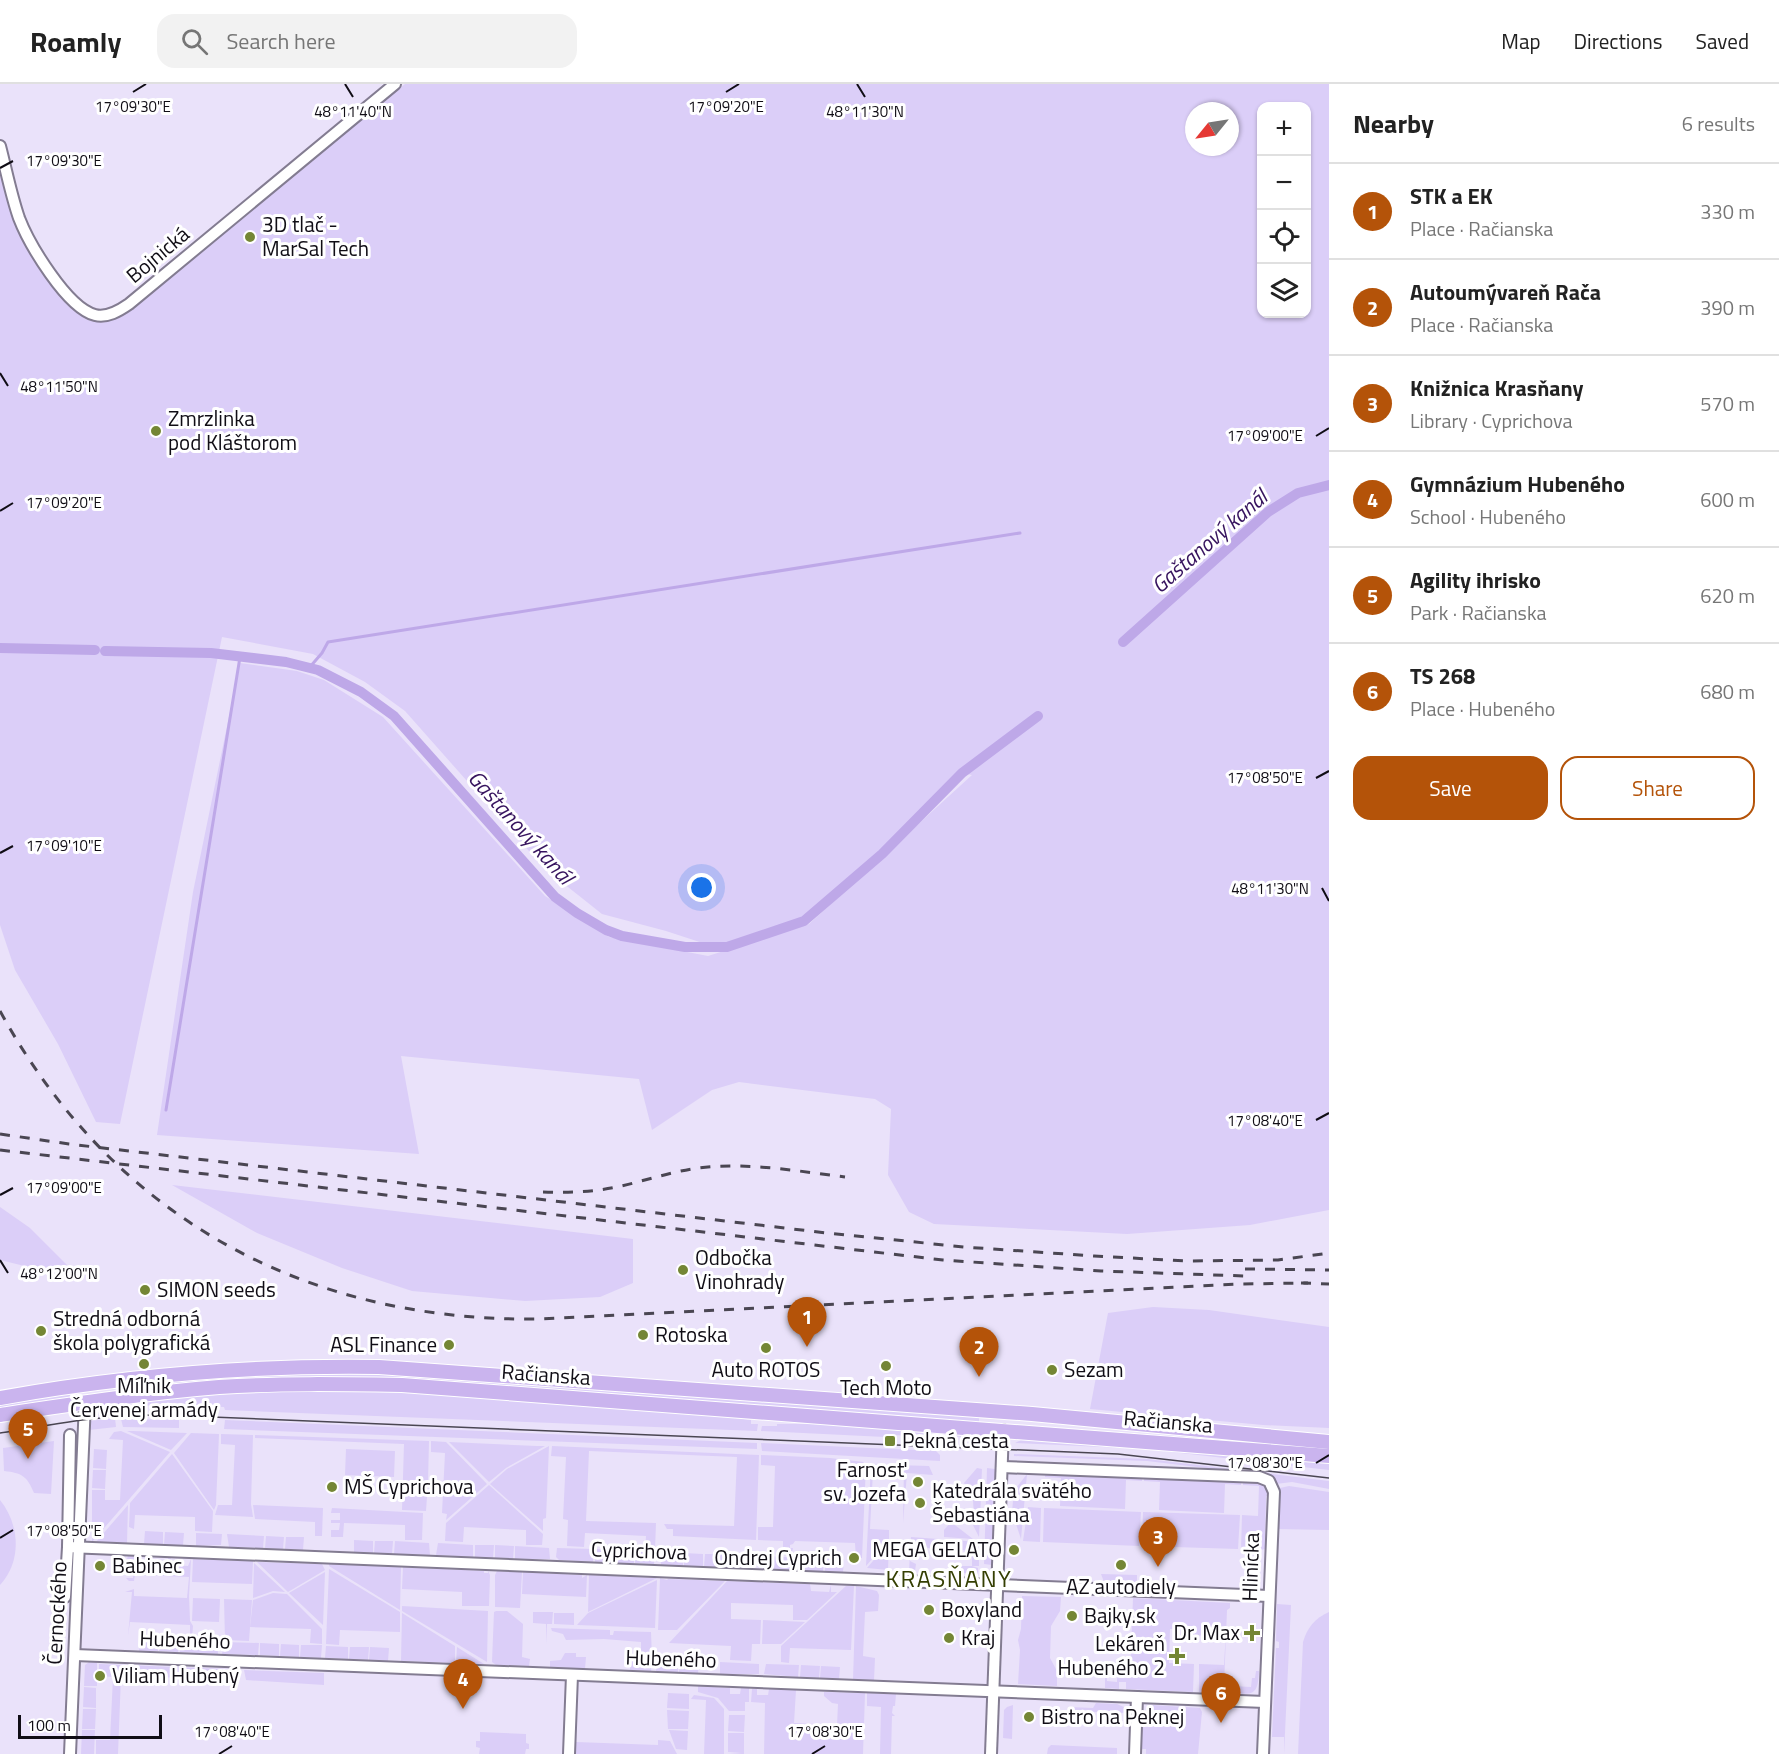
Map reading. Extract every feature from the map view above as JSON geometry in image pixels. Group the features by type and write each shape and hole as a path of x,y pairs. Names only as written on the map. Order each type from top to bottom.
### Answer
{"main road":[{"name":"Račianska","path":"0,1398 85,1384 218,1370 304,1366 379,1366 1032,1414 1329,1442"},
{"path":"85,1384 85,1402"},
{"name":"Račianska","path":"0,1415 85,1402 234,1386 402,1385 1329,1456"},
{"path":"982,1411 1003,1430 1032,1414"}],"street":[{"name":"Bojnická","path":"0,146 19,216 38,257 58,284 83,309 94,315 109,315 129,304 395,84"},
{"name":"Černockého","path":"70,1754 75,1655 73,1548 85,1402"},
{"path":"991,1754 1003,1430"},
{"path":"64,1597 73,1548 70,1436"},
{"name":"Hlinícka","path":"1002,1467 1259,1477 1269,1481 1273,1489 1263,1754"},
{"name":"Cyprichova","path":"73,1548 1269,1596"},
{"name":"Hubeného","path":"75,1655 1265,1702"},
{"path":"569,1754 572,1675"},
{"path":"1135,1754 1137,1697"}],"shaded area":[{"path":"405,84 1329,84 1329,1210 1250,1225 1127,1234 934,1224 909,1212 888,1175 891,1109 875,1099 739,1082 712,1090 652,1130 639,1079 401,1056 419,1154 157,1135 193,892 240,663 297,671 324,680 383,717 545,896 609,937 708,956 809,924 972,775 962,773 882,854 804,921 721,949 602,914 544,868 405,711 365,682 313,654 222,637 120,1124 96,1122 58,1044 15,970 0,925 0,150 25,238 84,313 121,312"},
{"path":"172,1185 633,1239 633,1283 600,1297 525,1301 412,1291 342,1268 257,1233"},
{"path":"0,1207 30,1228 72,1270 49,1272 0,1260"},
{"path":"1153,1307 1209,1310 1329,1327 1329,1428 1263,1425 1090,1409 1108,1313"},
{"path":"394,1372 970,1416 979,1418 979,1422 448,1382 118,1392 117,1385 207,1376"},
{"path":"387,1390 689,1412 751,1420 751,1424 758,1424 757,1431 225,1410 224,1407 121,1405 121,1403 262,1391"},
{"path":"67,1393 74,1398 0,1409 0,1404"},
{"path":"115,1418 116,1427 89,1430 89,1421"},
{"path":"121,1419 179,1420 179,1428 123,1427"},
{"path":"225,1420 757,1443 757,1449 224,1429"},
{"path":"777,1424 842,1424 977,1437 886,1435 885,1437 761,1431 762,1426 777,1426"},
{"path":"1034,1426 1329,1447 1329,1450 1033,1429"},
{"path":"121,1431 170,1452 92,1542 92,1490 105,1490 105,1500 120,1500 123,1440 109,1439 114,1432"},
{"path":"127,1431 133,1431 187,1433 171,1450"},
{"path":"191,1433 219,1434 214,1510 174,1453"},
{"path":"221,1434 253,1435 251,1504 253,1517 215,1515 218,1505 232,1505 235,1445 221,1444"},
{"path":"255,1435 429,1441 428,1482 421,1482 428,1483 426,1511 402,1510 404,1444 255,1438"},
{"path":"1023,1439 1329,1461 1329,1470 1146,1449 1015,1443"},
{"path":"54,1441 51,1494 34,1493 23,1476 4,1471 3,1448"},
{"path":"431,1441 446,1442 487,1484 446,1520 447,1514 442,1513 445,1453 431,1452"},
{"path":"449,1442 545,1446 506,1468 489,1482"},
{"path":"761,1443 936,1451 940,1455 940,1461 762,1451"},
{"path":"549,1446 546,1518 543,1519 543,1531 490,1484 507,1469"},
{"path":"552,1446 759,1455 756,1540 673,1536 673,1529 667,1529 664,1524 734,1526 737,1457 589,1451 586,1521 656,1523 655,1550 645,1550 646,1536 585,1533 584,1547 567,1546 568,1520 563,1519 566,1457 551,1456"},
{"path":"94,1449 107,1450 106,1469 93,1468"},
{"path":"346,1449 395,1451 394,1477 345,1475"},
{"path":"172,1454 213,1511 212,1532 195,1531 195,1517 135,1515 134,1529 129,1527 130,1503"},
{"path":"1014,1454 1147,1459 1329,1481 1329,1489 1292,1482 1276,1484 1206,1472 1206,1468 1147,1461 1014,1456"},
{"path":"761,1455 864,1462 866,1465 862,1558 856,1558 855,1543 795,1541 790,1545 790,1548 793,1548 792,1554 783,1554 783,1541 758,1540 758,1527 773,1527 775,1466 761,1465"},
{"path":"871,1464 892,1467 892,1471 873,1471 870,1529 889,1530 889,1539 866,1566"},
{"path":"896,1465 929,1466 933,1475 907,1473 903,1523 904,1468 896,1467"},
{"path":"977,1468 982,1469 981,1490 971,1493 964,1483"},
{"path":"987,1468 995,1469 992,1565 984,1564"},
{"path":"93,1470 106,1470 105,1489 92,1488"},
{"path":"1045,1471 1142,1475 1142,1481 1126,1480 1125,1509 1060,1506 1061,1478 1045,1477"},
{"path":"1027,1474 1021,1539 1012,1512 1013,1501 1016,1501 1013,1492"},
{"path":"1144,1475 1241,1479 1241,1485 1225,1484 1224,1513 1159,1510 1160,1482 1144,1481"},
{"path":"1243,1479 1263,1481 1271,1496 1266,1496 1265,1549 1241,1550 1242,1515 1258,1516 1259,1486 1243,1485"},
{"path":"489,1485 543,1534 542,1545 526,1545 526,1530 464,1527 463,1542 445,1541 446,1523"},
{"path":"1289,1486 1329,1492 1329,1530 1275,1529 1276,1492 1280,1488"},
{"path":"981,1497 979,1537 968,1515 974,1516 973,1500"},
{"path":"0,1500 12,1520 16,1543 12,1565 0,1585"},
{"path":"128,1505 127,1543 96,1542"},
{"path":"253,1505 323,1508 322,1536 315,1536 315,1522 255,1519"},
{"path":"1028,1507 1041,1508 1040,1542 1023,1541"},
{"path":"332,1508 423,1513 422,1540 405,1540 405,1525 344,1523 343,1537 331,1537 331,1530 339,1530 340,1523 331,1523 331,1520 340,1520 340,1513 331,1513"},
{"path":"1044,1508 1141,1512 1139,1546 1043,1542"},
{"path":"1143,1512 1240,1515 1238,1549 1142,1546"},
{"path":"951,1522 973,1539 944,1537 944,1530"},
{"path":"145,1531 163,1532 163,1545 144,1544"},
{"path":"165,1532 184,1533 183,1545 164,1545"},
{"path":"196,1533 222,1534 221,1545 196,1546"},
{"path":"227,1534 264,1536 263,1548 229,1547"},
{"path":"266,1536 284,1537 283,1549 265,1549"},
{"path":"286,1537 304,1537 303,1550 285,1549"},
{"path":"911,1537 979,1542 979,1550 973,1551 979,1552 979,1566 972,1566 972,1551 913,1546 910,1561 916,1564 915,1571 909,1571"},
{"path":"354,1540 373,1541 373,1553 354,1552"},
{"path":"375,1541 393,1541 392,1554 374,1553"},
{"path":"395,1541 429,1543 430,1555 394,1554"},
{"path":"889,1542 888,1570 867,1568"},
{"path":"438,1543 473,1545 473,1557 436,1555"},
{"path":"475,1545 494,1545 493,1558 475,1557"},
{"path":"495,1545 514,1546 513,1559 495,1558"},
{"path":"515,1546 549,1548 550,1559 515,1559"},
{"path":"557,1548 594,1549 593,1562 559,1560 556,1557"},
{"path":"595,1549 614,1550 614,1563 595,1562"},
{"path":"616,1550 634,1551 634,1563 615,1563"},
{"path":"636,1551 655,1552 654,1564 635,1563"},
{"path":"660,1552 683,1553 683,1566 661,1565"},
{"path":"684,1553 703,1554 703,1566 684,1566"},
{"path":"705,1554 723,1554 723,1567 704,1567"},
{"path":"128,1556 135,1556 135,1563 167,1565 168,1558 171,1558 171,1565 188,1566 191,1559 189,1596 190,1621 193,1626 192,1639 190,1639 190,1625 130,1622 128,1636 132,1592 125,1592 134,1589 134,1596 187,1598 189,1577 135,1575 134,1581 129,1581 126,1578 133,1578 133,1560 127,1559"},
{"path":"765,1556 803,1558 803,1571 764,1569"},
{"path":"805,1558 824,1558 823,1571 804,1571"},
{"path":"825,1558 844,1559 843,1572 825,1571"},
{"path":"193,1559 253,1561 252,1584 192,1582"},
{"path":"257,1562 322,1564 325,1570 288,1592"},
{"path":"254,1563 285,1592 273,1591 253,1598"},
{"path":"329,1564 401,1567 400,1610 329,1566"},
{"path":"949,1566 978,1568 978,1574 949,1572"},
{"path":"403,1567 484,1571 484,1573 488,1571 490,1575 489,1606 462,1606 462,1592 402,1589"},
{"path":"329,1569 400,1612 400,1632 340,1630 339,1645 326,1644"},
{"path":"497,1571 522,1572 520,1608 495,1607"},
{"path":"325,1572 323,1625 289,1593"},
{"path":"523,1572 582,1575 582,1578 587,1575 586,1597 522,1594"},
{"path":"1101,1574 1137,1575 1137,1583 1104,1582"},
{"path":"589,1575 657,1578 588,1612"},
{"path":"660,1578 725,1581 677,1630 658,1630"},
{"path":"657,1580 655,1628 577,1625 588,1613"},
{"path":"727,1581 810,1584 811,1591 829,1592 831,1585 831,1592 837,1592 807,1620 793,1620 793,1605 731,1603 731,1619 761,1620 760,1644 752,1644 751,1661 730,1660 731,1646 669,1643"},
{"path":"846,1586 854,1586 851,1650 790,1648 789,1663 781,1662 781,1646"},
{"path":"856,1586 877,1591 879,1595 878,1611 865,1612 863,1656 875,1658 874,1680 853,1680"},
{"path":"273,1593 287,1594 322,1629 322,1644 310,1643 311,1629 250,1627 253,1600"},
{"path":"1022,1596 1061,1597 1060,1611 1051,1626 1050,1658 1057,1671 1057,1686 1018,1684 1020,1650 1018,1640 1021,1629"},
{"path":"193,1598 220,1599 219,1622 192,1621"},
{"path":"1133,1598 1230,1603 1230,1608 1227,1610 1224,1685 1227,1686 1226,1692 1219,1693 1219,1687 1213,1686 1212,1693 1199,1692 1199,1664 1224,1665 1226,1631 1213,1630 1212,1636 1189,1635 1189,1629 1170,1629 1169,1663 1194,1664 1193,1692 1126,1689 1126,1682 1119,1682 1119,1689 1105,1688 1105,1670 1107,1670 1107,1681 1117,1682 1117,1677 1130,1677"},
{"path":"224,1599 252,1600 249,1641 225,1640"},
{"path":"1277,1604 1291,1605 1284,1754 1284,1737 1272,1737 1276,1648 1279,1648 1279,1642 1276,1641"},
{"path":"402,1606 488,1611 487,1662 402,1611"},
{"path":"507,1611 523,1624 522,1657 530,1659 529,1666 496,1665 492,1662 494,1612"},
{"path":"533,1612 553,1612 552,1624 547,1624 546,1644 546,1624 533,1623"},
{"path":"1329,1612 1329,1754 1298,1754 1303,1642 1312,1624"},
{"path":"402,1613 455,1646 455,1663 401,1661"},
{"path":"554,1613 574,1613 574,1625 554,1624"},
{"path":"763,1620 805,1622 781,1644 762,1644"},
{"path":"551,1628 610,1630 610,1635 613,1635 614,1631 651,1632 652,1658 641,1658 641,1642 604,1639 566,1640 563,1634 552,1631"},
{"path":"140,1638 158,1639 158,1651 139,1651"},
{"path":"160,1639 179,1640 178,1652 159,1651"},
{"path":"180,1640 217,1642 218,1654 180,1652"},
{"path":"224,1642 259,1643 258,1655 222,1654"},
{"path":"260,1643 279,1644 279,1656 260,1655"},
{"path":"281,1644 299,1645 299,1657 280,1656"},
{"path":"301,1645 322,1645 321,1658 300,1657"},
{"path":"326,1646 348,1647 348,1659 325,1658"},
{"path":"350,1647 369,1647 368,1660 349,1659"},
{"path":"370,1647 389,1648 388,1661 369,1660"},
{"path":"457,1647 484,1664 456,1663"},
{"path":"565,1653 576,1653 576,1657 586,1657 585,1669 550,1667 550,1661 561,1660"},
{"path":"630,1659 652,1660 651,1671 630,1670"},
{"path":"657,1659 678,1660 678,1672 656,1672"},
{"path":"680,1660 699,1661 698,1673 679,1672"},
{"path":"89,1662 97,1662 97,1686 84,1686 85,1665"},
{"path":"720,1662 759,1664 759,1674 720,1674"},
{"path":"99,1664 226,1669 224,1679 121,1676 118,1754 96,1754 96,1740 110,1740 113,1677 99,1676"},
{"path":"766,1664 799,1665 798,1677 764,1674"},
{"path":"801,1665 820,1666 819,1678 800,1677"},
{"path":"821,1666 840,1667 839,1679 820,1678"},
{"path":"244,1670 324,1673 324,1685 246,1680"},
{"path":"1256,1671 1259,1671 1254,1691 1246,1694 1233,1692 1233,1686 1251,1687"},
{"path":"698,1686 730,1688 730,1694 740,1694 741,1688 749,1688 749,1702 745,1702 745,1711 729,1711 718,1698 698,1692"},
{"path":"84,1687 96,1688 96,1708 83,1707"},
{"path":"752,1689 757,1689 757,1695 768,1695 769,1689 796,1690 794,1723 837,1725 838,1704 832,1703 824,1696 824,1692 865,1693 863,1754 764,1754 765,1703 751,1702"},
{"path":"668,1693 689,1694 689,1709 667,1708"},
{"path":"867,1693 896,1694 892,1713 895,1716 892,1716 891,1754 880,1754 881,1707 867,1706"},
{"path":"694,1695 714,1698 724,1709 724,1754 704,1754 706,1700 691,1699"},
{"path":"1096,1703 1117,1704 1126,1708 1127,1713 1068,1711 1068,1707 1093,1708"},
{"path":"1013,1705 1012,1739 1003,1738 1004,1710"},
{"path":"1153,1705 1200,1708 1202,1712 1198,1754 1146,1754 1146,1749 1142,1749 1142,1724 1145,1713"},
{"path":"83,1709 96,1709 95,1729 82,1729"},
{"path":"667,1710 689,1711 688,1729 668,1729"},
{"path":"729,1715 745,1715 744,1732 728,1731"},
{"path":"82,1730 95,1730 94,1754 81,1754"},
{"path":"669,1730 688,1731 687,1750 676,1749"},
{"path":"480,1732 526,1734 529,1749 526,1749 525,1754 479,1754 480,1748 476,1747 476,1741 480,1741"},
{"path":"728,1733 744,1733 744,1754 728,1754 742,1753 728,1752"},
{"path":"658,1740 670,1741 677,1754 576,1754 576,1742 658,1745"},
{"path":"1051,1745 1117,1748 1117,1754 1047,1754"}],"waterway":[{"name":"Gaštanový kanál","path":"1123,642 1268,512 1298,493 1329,485"},
{"path":"309,668 328,642 1020,533"},
{"name":"Gaštanový kanál","path":"0,648 95,650"},
{"name":"Gaštanový kanál","path":"105,651 211,653 286,662 318,670 361,692 394,716 555,897 606,930 622,936 685,947 727,947 804,921 882,854 962,773 1038,716"},
{"path":"166,1110 240,657"}],"tram line":[{"path":"0,1433 100,1418 161,1415 1118,1454 1329,1478"}],"railway":[{"path":"0,1011 46,1084 99,1147 159,1200 224,1244 296,1277 372,1301 454,1315 539,1319 1238,1284 1308,1283"},
{"path":"0,1134 827,1233 964,1247 1186,1261 1278,1260 1329,1253"},
{"path":"0,1150 943,1260 1101,1271 1245,1276"},
{"path":"543,1192 608,1189 677,1172 716,1166 772,1168 845,1177"},
{"path":"1245,1269 1329,1270"},
{"path":"1301,1283 1329,1284"}],"place":[{"name":"3D tlač - MarSal Tech","path":"250,237"},
{"name":"Zmrzlinka pod Kláštorom","path":"156,431"},
{"name":"Odbočka Vinohrady","path":"683,1270"},
{"name":"SIMON seeds","path":"145,1290"},
{"name":"Stredná odborná škola polygrafická","path":"41,1331"},
{"name":"Rotoska","path":"643,1335"},
{"name":"ASL Finance","path":"449,1345"},
{"name":"STK a EK","path":"807,1347"},
{"name":"Auto ROTOS","path":"766,1348"},
{"name":"Míľnik Červenej armády","path":"144,1364"},
{"name":"Tech Moto","path":"886,1366"},
{"name":"Sezam","path":"1052,1370"},
{"name":"Autoumývareň Rača","path":"979,1377"},
{"name":"Pekná cesta","path":"890,1441"},
{"name":"Agility ihrisko","path":"28,1459"},
{"name":"Farnosť sv. Jozefa","path":"918,1482"},
{"name":"MŠ Cyprichova","path":"332,1487"},
{"name":"Katedrála svätého Šebastiána","path":"920,1503"},
{"name":"MEGA GELATO","path":"1014,1550"},
{"name":"Ondrej Cyprich","path":"854,1558"},
{"name":"AZ autodiely","path":"1121,1565"},
{"name":"Babinec","path":"100,1566"},
{"name":"Knižnica Krasňany","path":"1158,1567"},
{"name":"Boxyland","path":"929,1610"},
{"name":"Bajky.sk","path":"1072,1616"},
{"name":"Dr. Max","path":"1252,1633"},
{"name":"Kraj","path":"949,1638"},
{"name":"Lekáreň Hubeného 2","path":"1177,1656"},
{"name":"Viliam Hubený","path":"100,1676"},
{"name":"Gymnázium Hubeného","path":"463,1709"},
{"name":"Bistro na Peknej","path":"1029,1717"},
{"name":"TS 268","path":"1221,1723"}],"district":[{"name":"KRASŇANY","path":"949,1579"}]}
